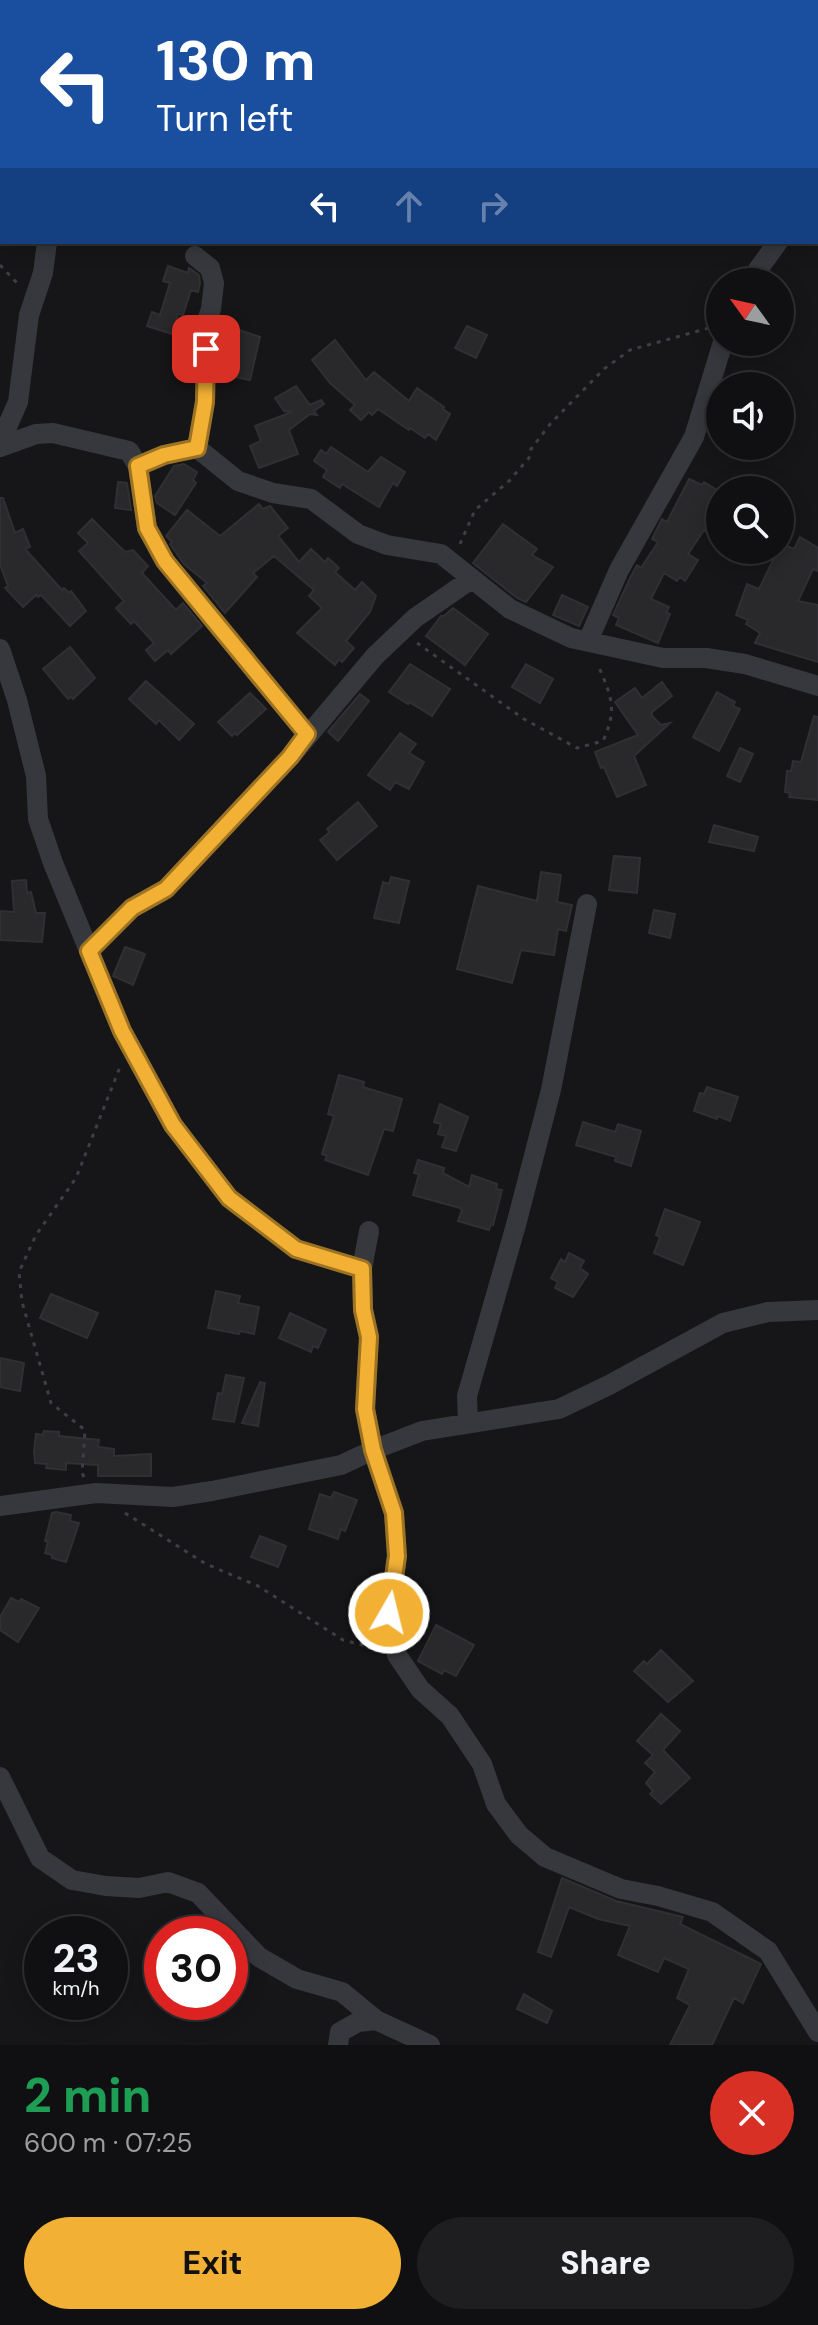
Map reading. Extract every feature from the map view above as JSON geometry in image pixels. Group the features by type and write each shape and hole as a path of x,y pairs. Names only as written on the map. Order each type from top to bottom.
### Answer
{"street":[{"path":"0,445 18,402 22,358 31,309 43,273 47,244"},
{"path":"759,268 777,244"},
{"path":"195,256 210,268 214,283 211,309 202,336 206,349 205,402 197,448"},
{"path":"588,641 619,570 694,437 714,356"},
{"path":"0,445 36,434 53,433 129,451 138,466 147,528 165,561 307,734"},
{"path":"138,466 164,455 197,448"},
{"path":"197,448 238,481 273,493 311,499 358,534 387,545 441,554 510,609 571,638 663,658 706,658 745,664 818,686"},
{"path":"89,951 132,908 166,889 290,757 375,656 415,618 470,580"},
{"path":"0,649 17,700 36,776 38,819 122,1031 173,1125 229,1198 296,1249 362,1269"},
{"path":"468,1423 467,1396 551,1090 587,904"},
{"path":"369,1231 362,1269 363,1310 369,1337 365,1409 373,1450 394,1513 397,1556 389,1613 397,1655 420,1689 450,1716 482,1764 496,1804 519,1835 545,1857 621,1889 712,1912 768,1951 818,2032"},
{"path":"0,1506 96,1493 173,1497 341,1465 422,1431 559,1409 723,1323 768,1312 818,1310"},
{"path":"0,1777 40,1858 72,1880 139,1888 168,1882 198,1893 259,1957 297,1979 342,1992 376,2020 430,2045"},
{"path":"338,2045 340,2032 358,2022 376,2020"}],"path":[{"path":"0,265 13,278 31,309"},
{"path":"449,561 475,510 509,481 529,458 531,449 551,423 604,369 630,350 706,336"},
{"path":"403,630 498,701 577,748 603,741 612,721 612,699 588,641"},
{"path":"122,1031 120,1071 76,1178 36,1235 19,1272 22,1302 51,1403 85,1430 82,1473 96,1493 206,1564 258,1586 343,1640 397,1655"}],"building":[{"path":"168,266 188,273 189,268 199,275 200,283 198,292 191,290 183,315 178,314 172,334 147,326 152,312 160,315 170,283 163,281"},
{"path":"467,326 487,335 476,358 455,348"},
{"path":"233,328 260,337 250,380 219,374 218,345 228,346"},
{"path":"335,340 366,380 374,372 409,401 417,388 444,407 450,414 436,440 428,434 425,438 409,430 378,409 361,420 350,410 355,405 330,383 312,360"},
{"path":"296,386 310,405 321,400 324,404 314,411 317,415 310,414 289,430 298,454 259,468 250,446 261,441 255,426 292,412 284,411 275,398"},
{"path":"331,447 368,472 381,457 405,472 397,486 393,483 379,507 342,484 340,488 323,477 327,470 314,461 321,450 326,454"},
{"path":"184,464 197,472 193,480 196,483 175,515 157,503 155,496 174,466"},
{"path":"689,479 702,485 706,483 706,531 704,530 688,554 698,560 685,581 680,577 677,581 664,573 651,599 669,607 666,613 670,614 658,643 616,625 619,618 613,615 637,565 641,568 658,542 652,539 662,519 667,522"},
{"path":"118,482 127,483 131,510 115,508"},
{"path":"0,498 3,498 15,533 23,529 30,547 25,549 62,590 71,591 86,611 70,626 41,595 36,595 23,607 5,588 8,586 0,565"},
{"path":"259,504 263,509 270,506 288,528 278,536 299,562 311,549 325,562 328,558 339,568 335,572 355,590 362,582 376,596 370,612 346,641 354,648 342,662 339,659 335,665 297,633 322,608 309,596 314,590 274,556 253,573 257,577 225,613 203,586 207,583 184,564 166,536 187,510 220,536"},
{"path":"92,519 125,552 133,550 148,566 142,573 176,610 183,603 202,626 171,654 168,650 155,661 146,650 154,643 134,621 131,624 116,608 124,601 79,551 88,543 78,533"},
{"path":"503,524 537,549 532,555 553,567 526,602 473,563"},
{"path":"800,537 818,548 818,571 813,569 798,601 818,605 818,662 755,643 760,633 746,624 748,620 736,615 747,584 759,589 771,564 794,564 794,549"},
{"path":"562,595 588,607 579,626 553,615"},
{"path":"453,608 488,634 465,665 426,636 441,616"},
{"path":"70,647 95,678 73,699 68,699 43,669"},
{"path":"410,664 450,689 432,716 389,692"},
{"path":"526,664 553,679 540,703 512,687"},
{"path":"146,681 194,724 179,740 159,720 156,724 129,699"},
{"path":"662,682 672,696 652,712 652,716 661,725 670,723 634,756 646,785 617,797 595,752 638,735 615,702 635,688 642,698"},
{"path":"717,692 735,702 733,706 740,709 719,751 693,737"},
{"path":"250,693 266,709 232,736 218,722"},
{"path":"360,694 369,701 338,741 328,732"},
{"path":"814,716 818,717 818,800 789,797 790,793 785,792 787,771 791,771 793,761 801,762"},
{"path":"400,733 416,744 409,753 424,762 409,789 395,782 390,790 368,775"},
{"path":"740,748 753,754 740,782 727,776"},
{"path":"358,802 377,826 337,860 320,840 330,832 327,829"},
{"path":"714,825 758,837 754,851 709,842"},
{"path":"614,856 640,858 637,893 609,890"},
{"path":"541,872 561,875 557,902 572,905 566,931 558,929 554,955 521,950 512,983 457,969 478,886 537,901"},
{"path":"391,877 409,881 399,923 374,918 383,882 389,884"},
{"path":"26,880 27,893 31,892 36,913 45,913 42,942 0,940 0,911 14,912 12,881"},
{"path":"654,910 675,914 670,938 649,933"},
{"path":"125,947 145,954 133,985 113,976"},
{"path":"339,1075 364,1082 363,1087 402,1099 393,1131 384,1129 368,1175 325,1160 327,1156 322,1154 334,1116 328,1114"},
{"path":"707,1087 738,1097 730,1121 694,1111 700,1093 704,1094"},
{"path":"440,1104 468,1117 456,1151 442,1147 446,1136 438,1134 441,1124 434,1122"},
{"path":"583,1122 615,1132 618,1124 641,1131 631,1166 615,1161 616,1157 576,1145"},
{"path":"418,1160 444,1168 443,1173 469,1187 472,1175 497,1184 496,1189 502,1190 489,1230 458,1221 460,1208 413,1195 419,1174 414,1173"},
{"path":"665,1209 700,1222 683,1265 654,1253 660,1237 656,1235"},
{"path":"569,1253 584,1261 580,1268 588,1274 573,1297 555,1288 558,1282 551,1278 561,1259 565,1262"},
{"path":"216,1291 240,1296 238,1303 259,1307 254,1334 208,1328"},
{"path":"51,1294 98,1313 87,1338 40,1318"},
{"path":"290,1313 326,1330 318,1348 313,1346 311,1352 279,1338"},
{"path":"0,1358 24,1363 20,1391 0,1387"},
{"path":"226,1375 244,1378 234,1422 213,1419 218,1393 222,1394"},
{"path":"260,1382 265,1383 258,1426 242,1423"},
{"path":"44,1431 59,1432 59,1436 99,1440 98,1447 114,1449 114,1456 151,1454 151,1476 98,1476 98,1465 66,1463 66,1470 46,1468 47,1464 35,1463 34,1451 36,1434 43,1435"},
{"path":"334,1492 357,1500 345,1531 341,1529 338,1539 309,1529 320,1494 331,1498"},
{"path":"52,1513 71,1515 70,1521 79,1523 66,1562 45,1553"},
{"path":"260,1536 286,1546 278,1567 251,1557"},
{"path":"11,1598 19,1602 21,1599 39,1608 18,1642 0,1630 0,1617"},
{"path":"436,1625 474,1645 456,1676 444,1670 442,1674 418,1661"},
{"path":"661,1650 693,1681 668,1702 634,1671 644,1661 647,1664"},
{"path":"661,1714 680,1731 663,1750 690,1778 661,1804 650,1794 653,1791 646,1783 655,1772 645,1763 653,1755 637,1741"},
{"path":"562,1878 616,1901 683,1917 680,1924 761,1964 743,2003 734,1998 712,2045 670,2045 690,2005 677,1998 689,1969 664,1958 658,1972 618,1955 630,1926 598,1919 569,1907 551,1957 538,1952"},
{"path":"524,1994 552,2011 547,2023 517,2009"}],"route":[{"path":"206,349 205,402 197,448 164,455 138,466 147,528 165,561 307,734 290,757 166,889 132,908 89,951 122,1031 173,1125 229,1198 296,1249 362,1269 363,1310 369,1337 365,1409 373,1450 394,1513 397,1556 389,1613"}]}
